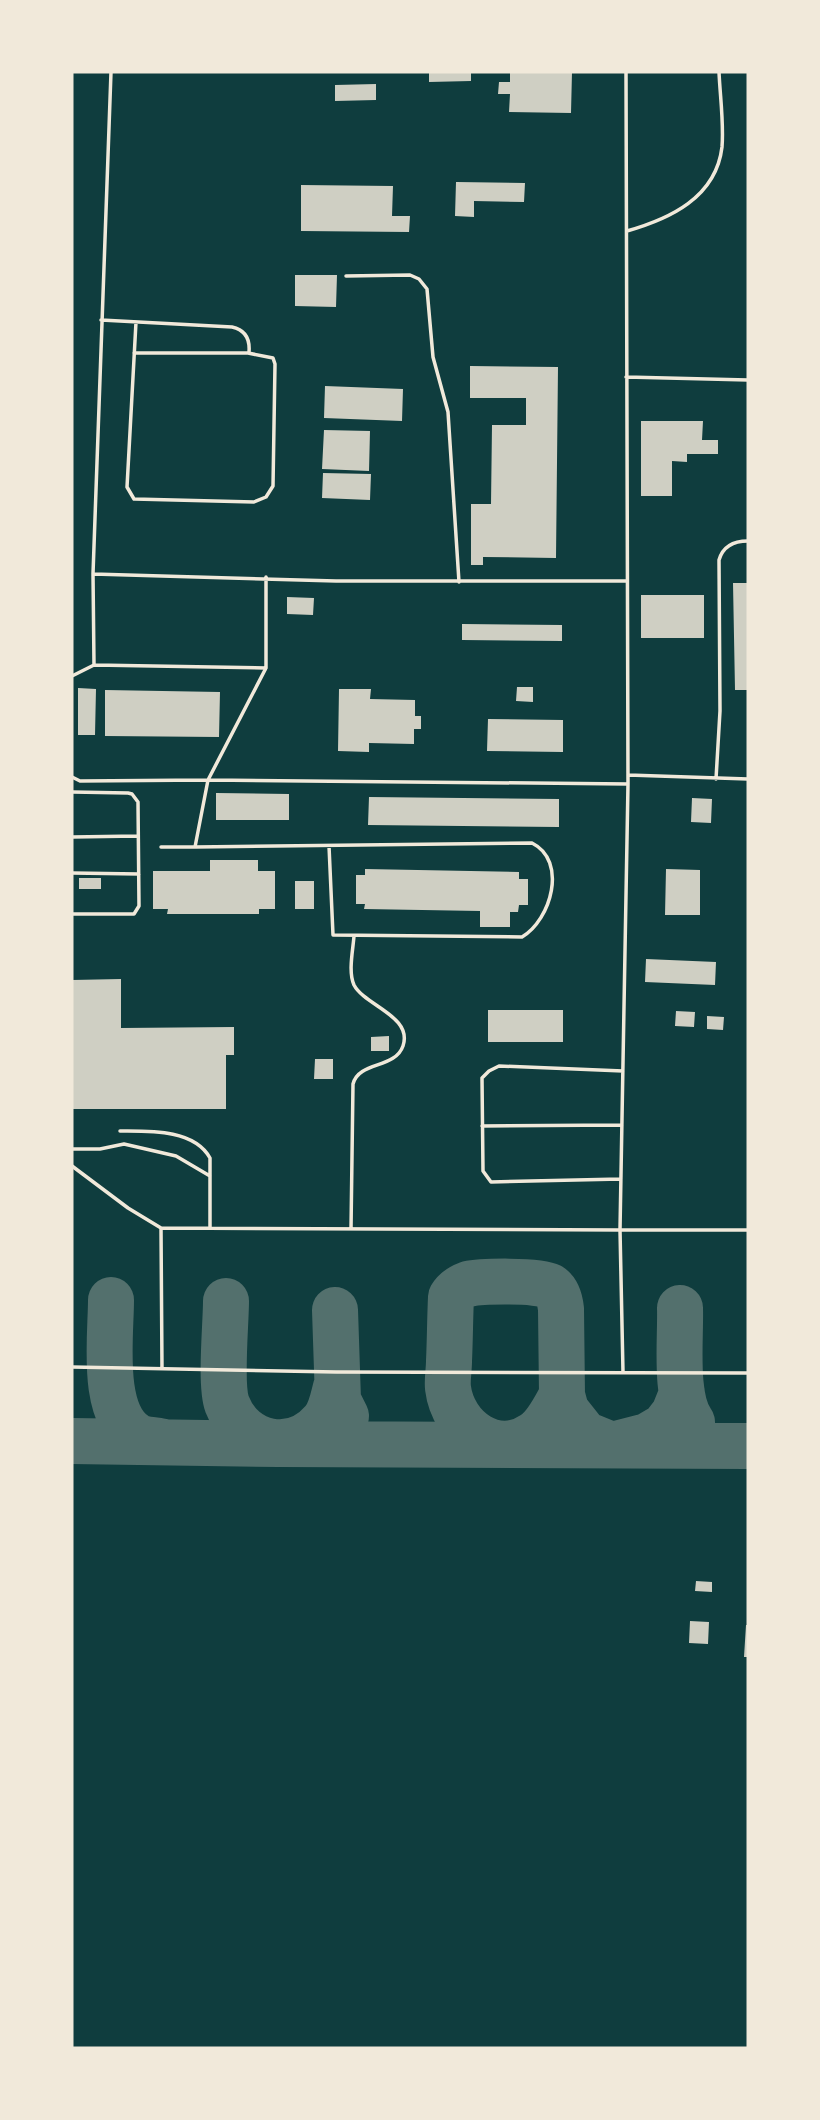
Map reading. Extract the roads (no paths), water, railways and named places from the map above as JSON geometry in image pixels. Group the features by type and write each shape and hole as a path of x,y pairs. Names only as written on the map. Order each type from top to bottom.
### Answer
{"lane":[{"path":"94,665 93,574 111,72"},
{"path":"623,1373 620,1230 628,784 626,72"},
{"path":"627,231 659,222 680,211 708,183 722,148 719,72"},
{"path":"346,276 410,275 419,279 427,289 433,357 448,412 459,582"},
{"path":"101,320 238,328 250,343 248,353"},
{"path":"134,353 248,353 273,358 273,486 266,497 254,502 131,497 127,487 134,353 136,322"},
{"path":"626,377 748,380"},
{"path":"716,779 720,711 719,560 729,546 737,541 748,541"},
{"path":"93,574 336,581 627,581"},
{"path":"195,847 208,780 266,668 265,577"},
{"path":"72,676 94,665 266,668"},
{"path":"628,775 748,779"},
{"path":"72,777 80,781 628,784"},
{"path":"72,792 132,794 138,802 139,874 139,906 134,914 72,914"},
{"path":"72,837 138,836"},
{"path":"161,847 523,842 539,847 551,861 552,899 532,930 522,937 333,935 329,846"},
{"path":"72,873 139,874"},
{"path":"351,1230 353,1084 359,1072 394,1058 402,1048 404,1038 399,1024 358,990 353,982 354,936"},
{"path":"621,1180 491,1182 483,1171 482,1078 499,1066 623,1071"},
{"path":"482,1126 622,1125"},
{"path":"120,1131 152,1131 197,1142 205,1149 210,1158 210,1228"},
{"path":"72,1149 100,1149 124,1144 176,1156 210,1176"},
{"path":"72,1166 128,1208 161,1228 748,1230"},
{"path":"161,1228 162,1368"},
{"path":"72,1367 336,1372 748,1373"}]}
